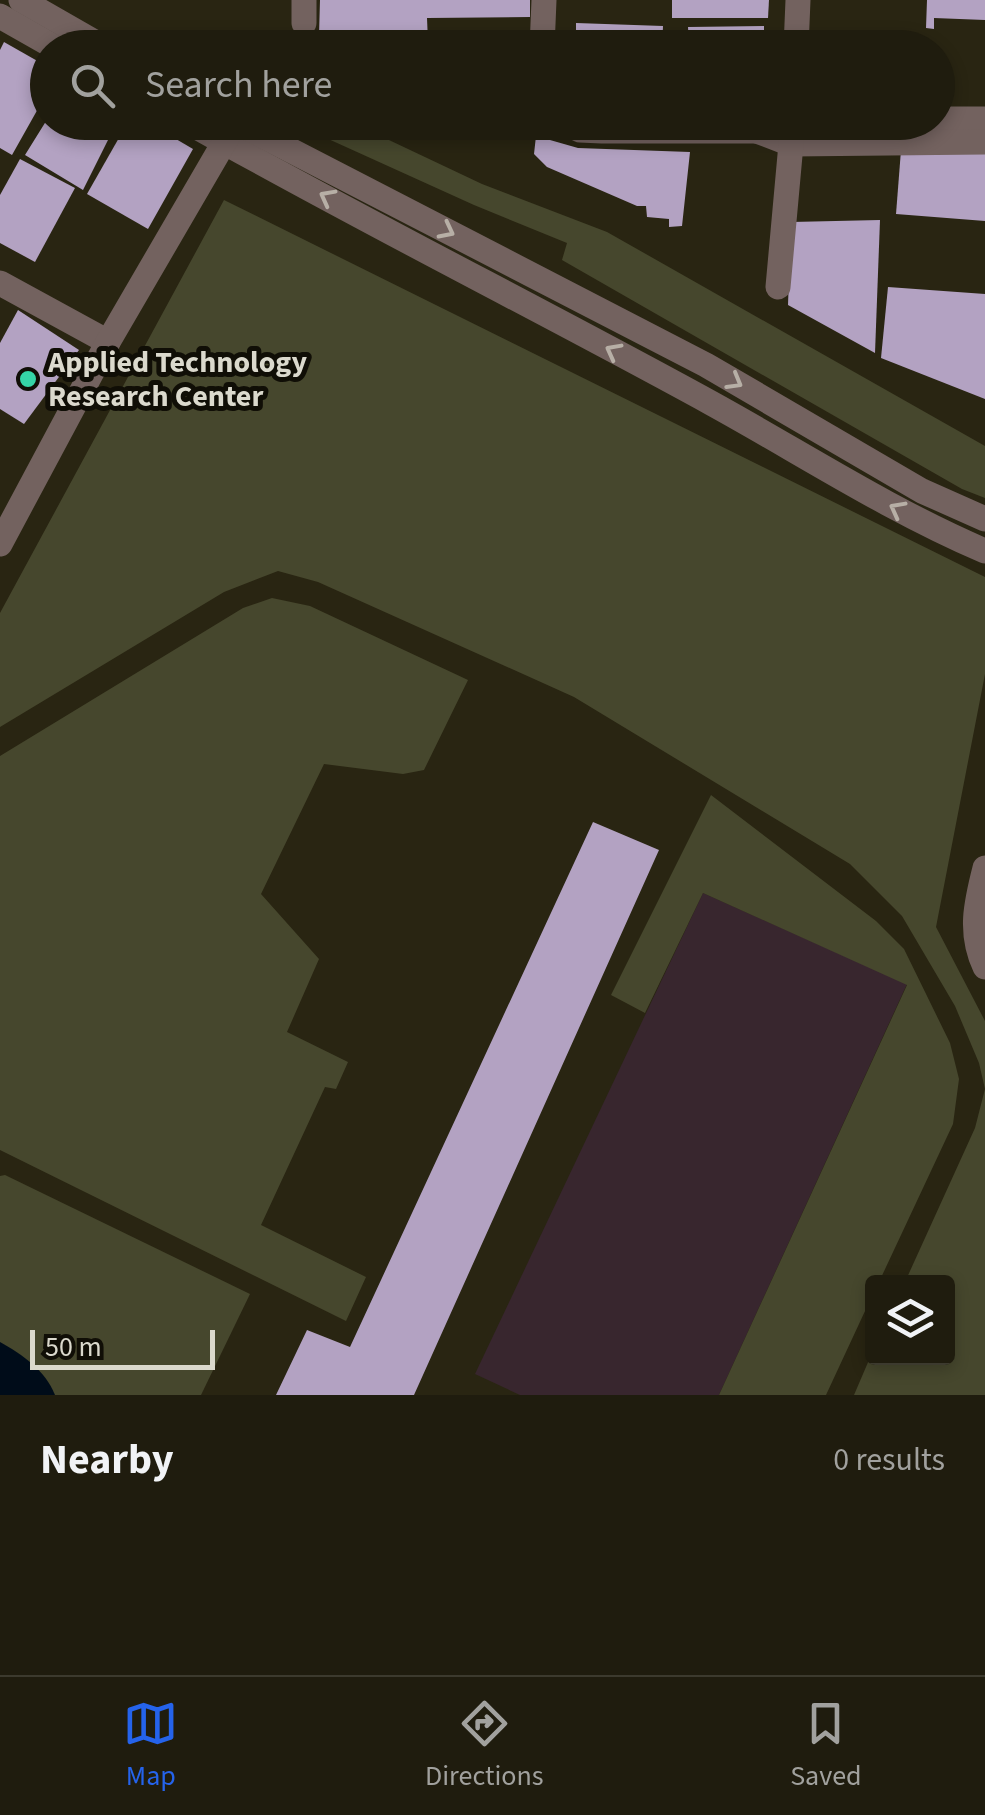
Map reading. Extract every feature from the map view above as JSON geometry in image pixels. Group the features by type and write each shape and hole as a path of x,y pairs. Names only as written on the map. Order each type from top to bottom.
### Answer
{"street":[{"path":"22,0 73,30"},
{"path":"543,30 544,0"},
{"path":"797,30 798,0"},
{"path":"0,16 30,33"},
{"path":"955,119 985,119"},
{"path":"0,544 108,342 226,140"},
{"path":"251,140 890,505 985,551"},
{"path":"254,140 706,365 922,491 985,519"},
{"path":"778,287 788,140"},
{"path":"952,140 985,142"},
{"path":"0,283 108,342"},
{"path":"985,868 974,928 985,967"}],"shaded area":[{"path":"703,893 907,984 719,1395 520,1395 475,1374"}],"green space":[{"path":"331,140 389,140 482,184 607,232 985,446 985,498 962,489 562,260 567,243"},
{"path":"224,200 985,577 985,674 936,927 985,1021 985,1089 979,1063 955,1006 902,916 850,864 574,697 318,582 278,571 224,592 0,727 0,613"},
{"path":"272,598 310,606 468,680 424,770 403,774 324,764 261,894 319,959 287,1032 348,1062 336,1089 325,1087 261,1225 366,1277 346,1321 0,1150 0,756 243,608"},
{"path":"711,795 876,921 904,949 950,1043 959,1079 953,1124 882,1275 865,1275 865,1311 826,1395 719,1395 907,985 703,893 645,1013 611,995"},
{"path":"985,1089 985,1395 854,1395 867,1365 955,1365 955,1275 908,1275 975,1128"},
{"path":"5,1175 250,1294 201,1395 0,1395 0,1176"}],"water":[{"path":"0,1342 32,1364 55,1395 0,1395"}],"building":[{"path":"320,0 530,0 530,17 427,18 428,30 319,30"},
{"path":"672,0 769,0 768,18 672,18"},
{"path":"927,0 985,0 985,20 934,18 934,29 926,28"},
{"path":"576,23 663,26 663,30 576,30"},
{"path":"764,26 764,30 688,30 688,27"},
{"path":"4,42 30,57 30,123 12,155 0,148 0,50"},
{"path":"34,140 108,140 83,190 25,155"},
{"path":"118,140 178,140 193,149 148,229 87,194"},
{"path":"536,140 578,148 690,152 682,226 669,227 669,219 647,217 646,206 637,206 547,167 534,154"},
{"path":"901,150 985,153 985,221 896,214"},
{"path":"20,159 75,188 35,262 0,243 0,195"},
{"path":"880,220 875,353 788,305 791,222"},
{"path":"888,287 985,294 985,399 881,358"},
{"name":"Applied Technology Research Center","path":"18,310 79,350 24,424 0,409 0,343"},
{"path":"593,822 659,850 414,1395 276,1395 307,1330 350,1347"}],"place":[{"name":"Applied Technology Research Center","path":"28,379"}]}
